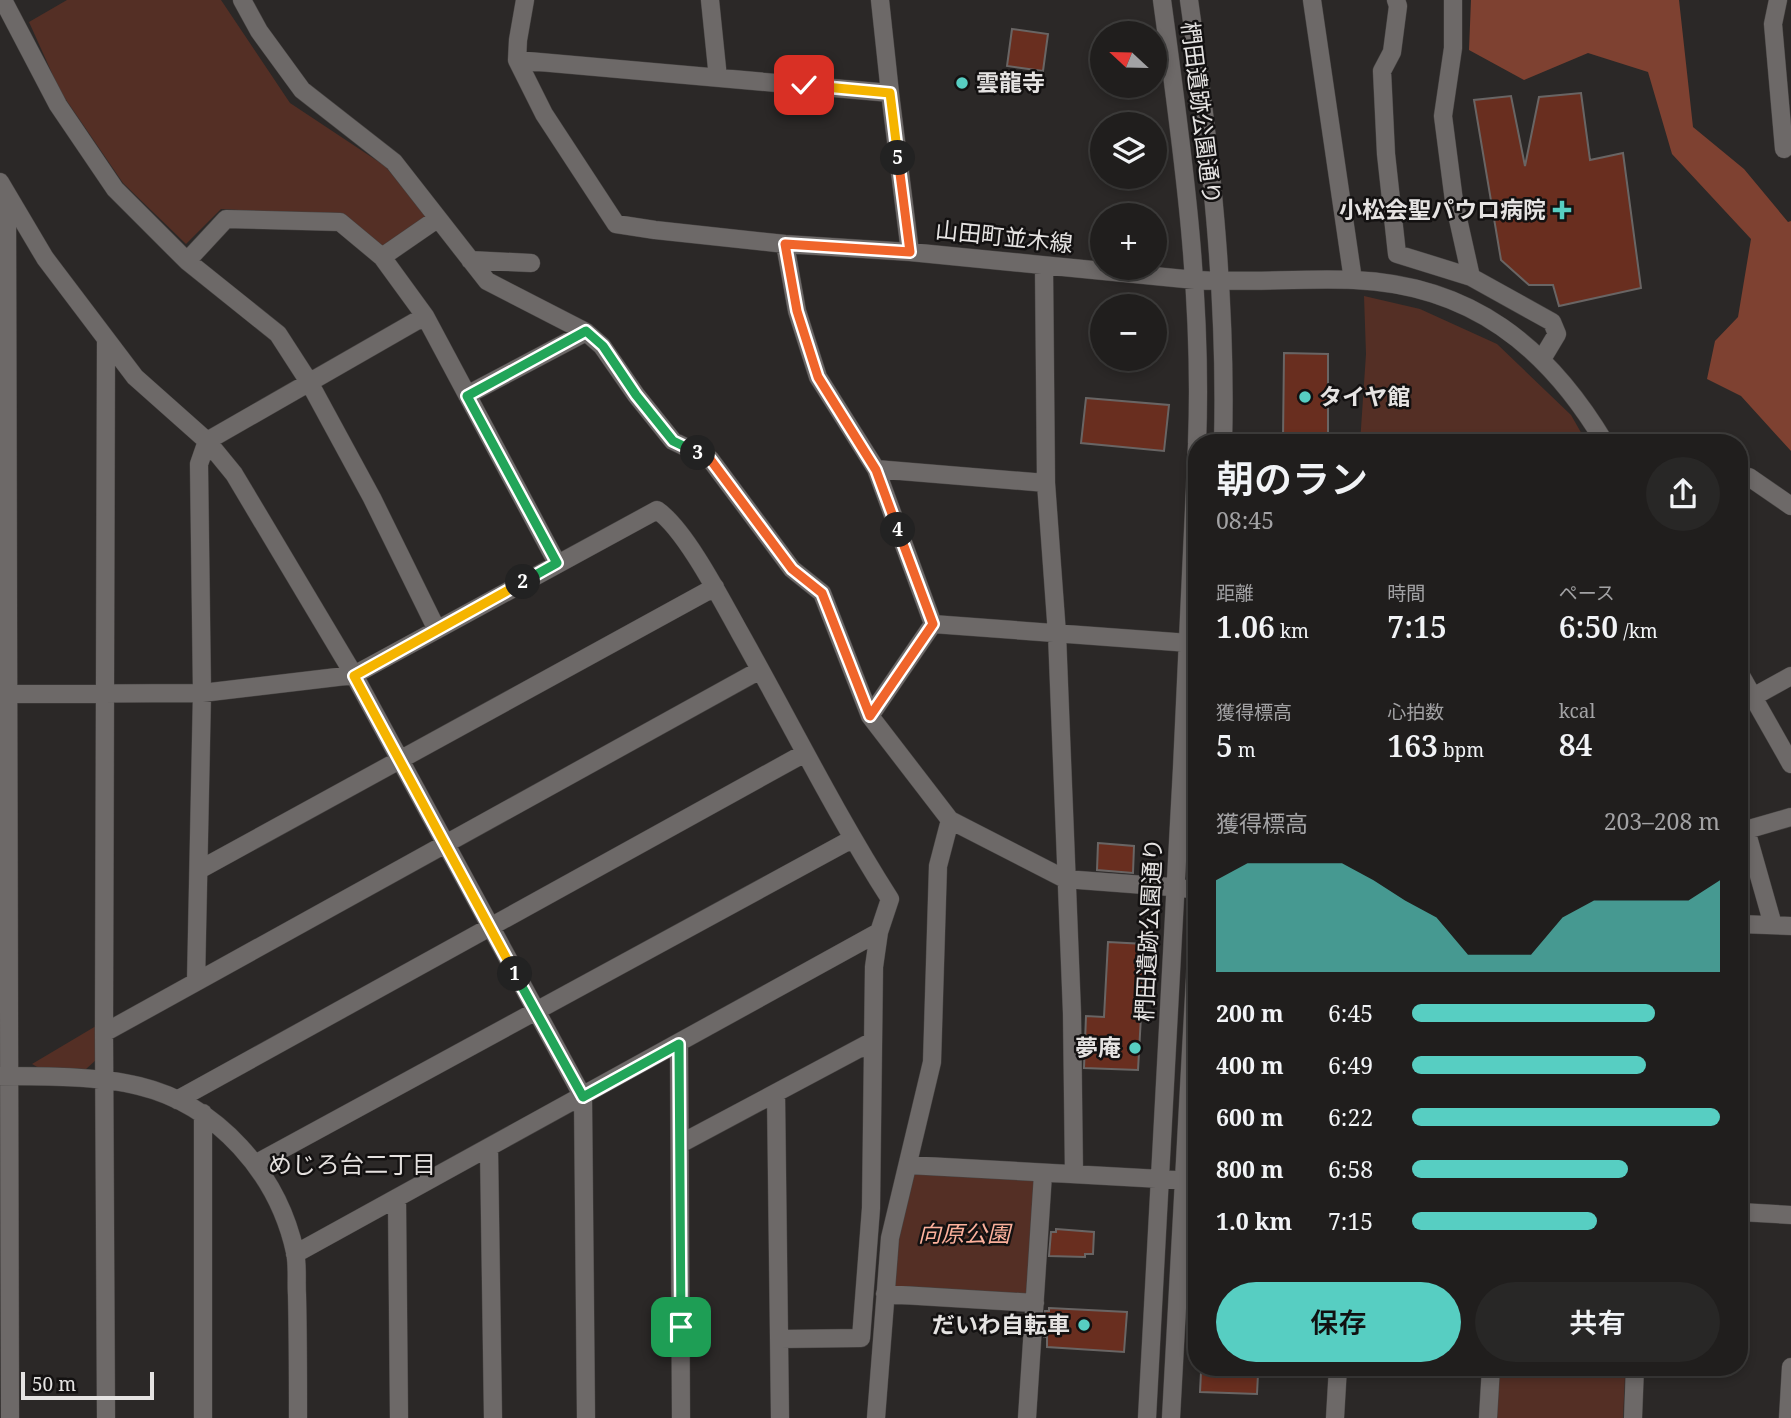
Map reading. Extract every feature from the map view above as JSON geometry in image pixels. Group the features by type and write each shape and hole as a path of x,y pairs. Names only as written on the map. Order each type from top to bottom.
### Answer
{"street":[{"path":"3,0 58,105 115,189 187,261 278,334 309,382 372,498 436,630"},
{"path":"242,0 259,31 302,90 394,162 487,281 586,331 603,346 636,395 673,441 710,459 792,569 822,593 870,716 950,820 1065,879 1188,888"},
{"path":"525,0 517,60 890,93"},
{"path":"710,0 718,78"},
{"path":"880,0 910,252"},
{"name":"椚田遺跡公園通り","path":"1162,0 1195,280 1197,434"},
{"name":"椚田遺跡公園通り","path":"1189,0 1208,131 1220,281 1223,434"},
{"path":"1312,0 1353,280"},
{"path":"1396,0 1398,6 1392,52 1382,71 1386,154 1397,254 1471,277 1552,322 1557,334 1542,359"},
{"path":"1453,0 1453,48 1443,116 1454,201 1471,277"},
{"path":"1778,0 1773,24 1784,72 1784,149"},
{"name":"山田町並木線","path":"517,60 544,114 616,224 785,244 910,252 1195,280 1353,280 1403,285 1465,306 1506,330 1542,359 1574,395 1599,434"},
{"path":"2,187 5,1076 10,1418"},
{"path":"2,187 45,258 135,377 208,441 234,474 354,676 583,1097 586,1418"},
{"path":"187,261 226,219 340,222 382,257 425,316 557,563"},
{"path":"382,257 438,219"},
{"path":"785,244 797,311 818,377 876,470 933,624"},
{"path":"470,260 531,263"},
{"path":"1044,266 1046,483 1057,634 1072,1013 1074,1174"},
{"path":"196,982 202,693 200,464 208,441 425,316"},
{"path":"467,396 586,331"},
{"path":"106,341 106,1418"},
{"path":"876,470 1046,483"},
{"path":"1748,477 1791,506"},
{"path":"5,694 202,693 354,676 657,510 669,518 715,587 852,839 890,899 879,932 874,967 871,1208 861,1339 779,1339"},
{"path":"198,870 715,587"},
{"path":"870,716 933,624"},
{"path":"933,624 1188,643"},
{"name":"椚田遺跡公園通り","path":"1147,1418 1188,662"},
{"path":"104,1033 760,670"},
{"path":"1753,697 1791,676"},
{"path":"1748,688 1791,764"},
{"path":"177,1100 805,753"},
{"path":"1748,829 1791,817"},
{"path":"876,1418 890,1238 932,1062 938,866 950,820"},
{"path":"1748,835 1782,925 1748,924"},
{"path":"255,1164 852,839"},
{"path":"295,1254 879,932"},
{"path":"680,1144 873,1041"},
{"path":"679,1044 681,1418"},
{"path":"5,1076 104,1081 139,1086 203,1113 237,1142 255,1164 282,1209 295,1254 298,1418"},
{"path":"776,1093 780,1418"},
{"path":"203,1113 203,1418"},
{"path":"489,1148 492,1418"},
{"path":"908,1165 1188,1181"},
{"path":"1027,1418 1043,1174"},
{"path":"397,1199 399,1418"},
{"path":"1748,1212 1791,1215"},
{"name":"椚田遺跡公園通り","path":"1171,1418 1188,1217"},
{"path":"885,1294 1035,1303"},
{"path":"1788,1418 1791,1367"},
{"path":"1335,1418 1337,1376"},
{"path":"1488,1418 1490,1376"},
{"path":"1633,1418 1635,1376"}],"green space":[{"path":"67,0 221,0 290,103 385,166 428,217 381,250 341,216 221,209 186,244 123,183 60,91 29,22"},
{"path":"1364,296 1420,309 1497,344 1571,415 1582,434 1361,434 1366,354"},
{"path":"96,1026 96,1060 86,1069 39,1068 32,1064"},
{"name":"向原公園","path":"908,1165 1043,1174 1035,1303 885,1294"},
{"path":"1498,1376 1625,1376 1623,1418 1496,1418"}],"shaded area":[{"path":"1471,0 1679,0 1693,127 1744,169 1788,222 1791,221 1791,451 1741,396 1707,379 1715,341 1738,317 1751,239 1672,154 1648,72 1588,53 1524,80 1469,50"}],"building":[{"path":"1012,29 1048,34 1043,71 1007,66"},
{"name":"小松会聖パウロ病院","path":"1581,93 1590,160 1623,153 1641,288 1559,306 1553,285 1529,285 1501,260 1474,100 1511,96 1525,166 1539,97"},
{"path":"1284,353 1328,354 1328,434 1283,434"},
{"path":"1086,398 1169,405 1164,451 1081,443"},
{"path":"1098,843 1134,846 1133,873 1097,870"},
{"path":"1108,942 1145,944 1138,1070 1084,1068 1086,1016 1104,1017"},
{"path":"1056,1229 1094,1232 1093,1254 1085,1254 1085,1257 1049,1256 1051,1232 1056,1232"},
{"name":"だいわ自転車","path":"1049,1308 1127,1312 1124,1352 1047,1347 1047,1337 1044,1337 1045,1311 1049,1311"},
{"path":"1201,1376 1258,1376 1257,1394 1200,1392"}],"place":[{"name":"雲龍寺","path":"962,83"},
{"name":"小松会聖パウロ病院","path":"1562,210"},
{"name":"タイヤ館","path":"1305,397"},
{"name":"夢庵","path":"1135,1048"},
{"name":"だいわ自転車","path":"1084,1325"}],"district":[{"name":"めじろ台二丁目","path":"352,1165"}],"route":[{"path":"681,1327 679,1044 583,1097 354,676 557,563 467,396 586,331 603,346 636,395 673,441 710,459 792,569 822,593 870,716 933,624 876,470 818,377 797,311 785,244 910,252 890,93 804,85"}]}
